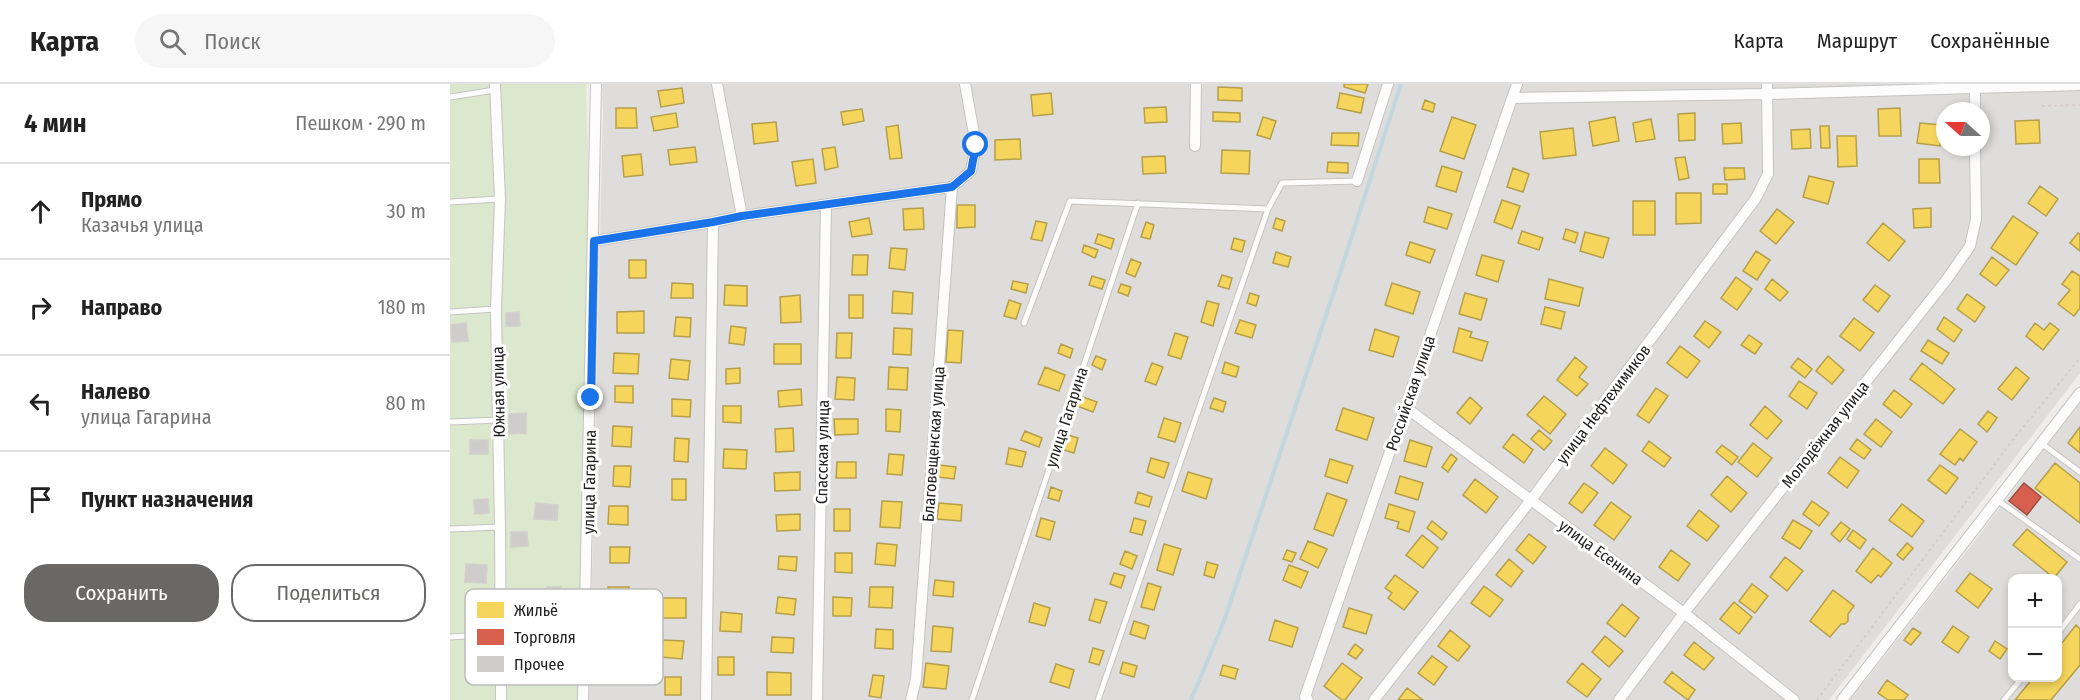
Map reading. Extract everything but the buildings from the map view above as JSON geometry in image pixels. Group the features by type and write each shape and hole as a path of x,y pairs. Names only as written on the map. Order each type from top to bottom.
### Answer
{"street":[{"name":"улица Гагарина","path":"587,589 596,84"},
{"path":"717,84 742,216"},
{"path":"594,241 742,216 952,187 971,171 976,145 965,84"},
{"path":"1195,146 1196,84"},
{"path":"1357,181 1388,84"},
{"name":"Российская улица","path":"1308,700 1305,697 1517,84"},
{"path":"1513,98 1767,89 2080,85"},
{"path":"1975,86 1975,102"},
{"name":"Южная улица","path":"495,87 500,199 496,309 500,589"},
{"name":"улица Нефтехимиков","path":"1374,700 1531,500 1756,198 1768,174 1767,89"},
{"name":"Молодёжная улица","path":"1619,700 1684,613 1940,288 1970,246 1976,219 1976,156"},
{"name":"Благовещенская улица","path":"911,700 916,679 952,187"},
{"name":"Спасская улица","path":"817,700 826,205"},
{"path":"706,700 713,222"},
{"path":"1842,700 2080,393"},
{"name":"улица Есенина","path":"1405,407 1684,613 1794,700"},
{"name":"Южная улица","path":"501,685 501,700"}],"lane":[{"path":"450,97 495,87"},
{"path":"1098,700 1268,209 1282,183 1357,181"},
{"path":"450,202 500,199"},
{"path":"1024,323 1070,201 1268,209"},
{"name":"улица Гагарина","path":"972,700 1138,203"},
{"path":"450,312 496,309"},
{"path":"450,422 499,420"},
{"path":"2042,443 2080,471"},
{"path":"1997,500 2080,559"},
{"path":"450,529 500,527"},
{"path":"2062,628 2080,604"},
{"path":"450,637 465,636"},
{"path":"2004,700 2019,682"}],"path":[{"path":"2042,106 2080,105"},
{"path":"1817,700 2016,437 2080,358"}],"shaded area":[{"path":"602,84 2080,84 2080,373 1829,700 589,700 589,685 663,685 663,589 592,589"},
{"path":"2080,402 2080,700 1850,700 1983,530"}],"green space":[{"path":"450,84 586,84 588,151 582,589 465,589 465,685 578,685 577,700 450,700"}],"waterway":[{"path":"1191,700 1224,621 1401,84"}],"route":[{"path":"591,398 594,241 742,216 952,187 971,171 976,145"}]}
